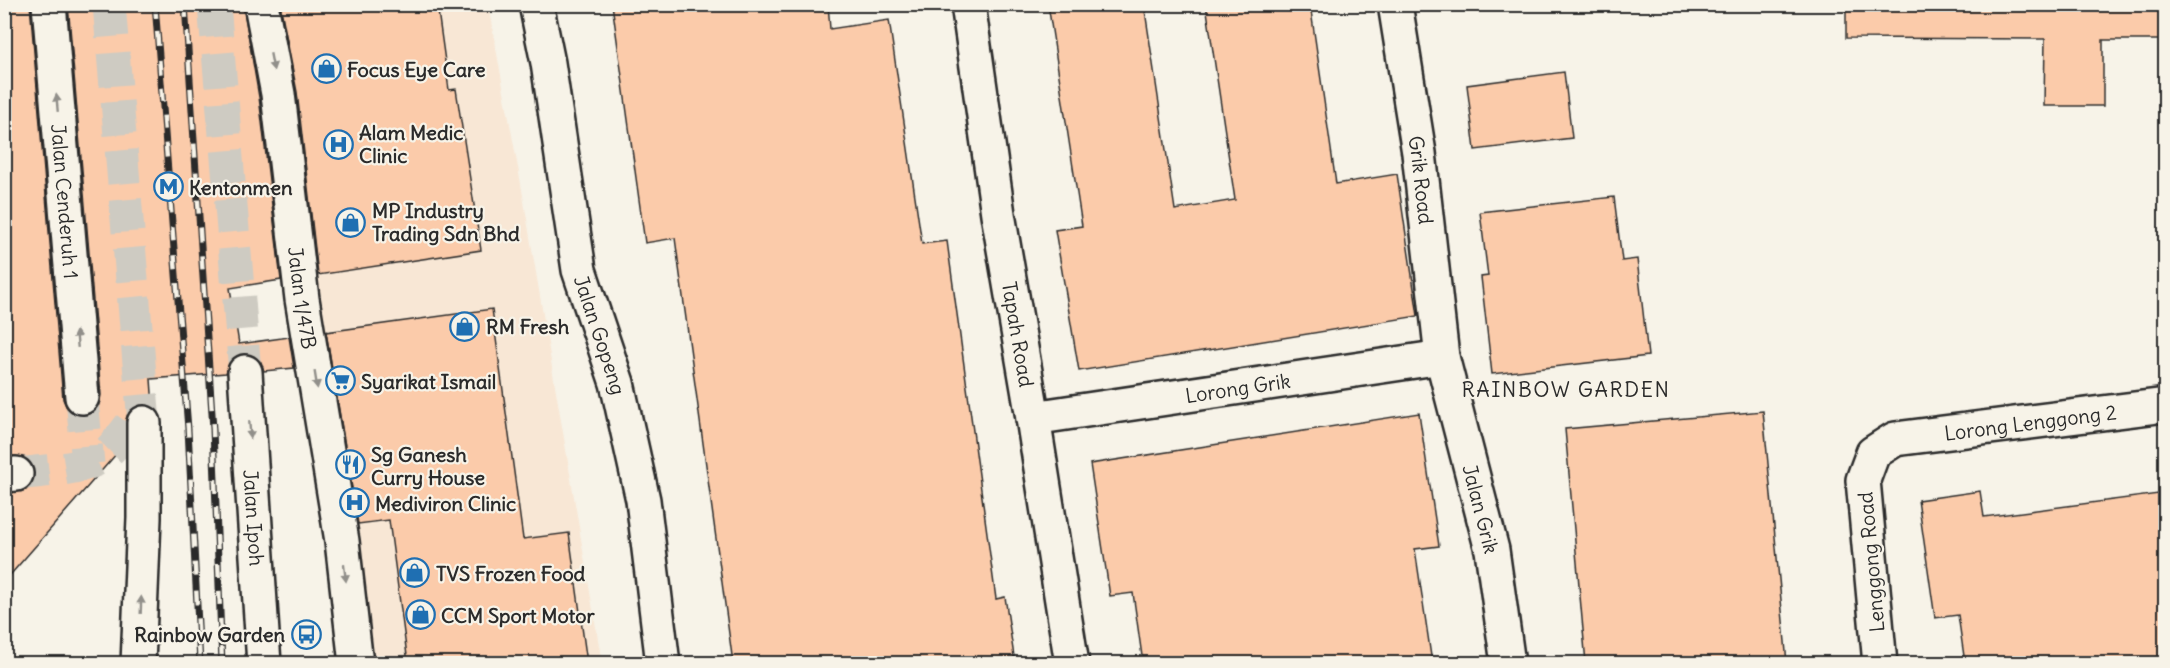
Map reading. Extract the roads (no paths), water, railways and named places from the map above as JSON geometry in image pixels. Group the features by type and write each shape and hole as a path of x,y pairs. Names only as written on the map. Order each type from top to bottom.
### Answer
{"street":[{"name":"Jalan Cenderuh 1","path":"49,4 82,397"},
{"name":"Jalan 1/47B","path":"261,4 278,94 302,299 342,541 356,663"},
{"name":"Jalan Gopeng","path":"536,4 548,63 579,270 617,383 643,500 663,663"},
{"name":"Tapah Road","path":"968,4 998,214 1034,418 1072,663"},
{"name":"Grik Road","path":"1395,4 1419,153 1442,357"},
{"name":"Lorong Grik","path":"1034,418 1442,357"},
{"name":"Jalan Grik","path":"1442,357 1492,550 1508,663"},
{"name":"Jalan Ipoh","path":"245,372 252,451 264,663"},
{"name":"Lorong Lenggong 2","path":"1895,439 2166,405"},
{"path":"138,663 144,518 144,423"},
{"name":"Lenggong Road","path":"1880,663 1863,480 1874,453 1895,439"}],"tunnel":[{"path":"109,4 144,423"},
{"path":"214,4 245,372"},
{"path":"82,397 88,464"},
{"path":"16,474 61,469 95,461 114,446 142,409"}],"railway":[{"path":"155,4 188,429 200,664"},
{"path":"185,4 213,429 222,664"}],"place":[{"name":"Focus Eye Care","path":"326,69"},
{"name":"Alam Medic Clinic","path":"338,144"},
{"name":"Kentonmen","path":"168,187"},
{"name":"MP Industry Trading Sdn Bhd","path":"351,222"},
{"name":"RM Fresh","path":"465,326"},
{"name":"Syarikat Ismail","path":"340,381"},
{"name":"Sg Ganesh Curry House","path":"350,465"},
{"name":"Mediviron Clinic","path":"354,503"},
{"name":"TVS Frozen Food","path":"415,573"},
{"name":"CCM Sport Motor","path":"420,615"},
{"name":"Rainbow Garden","path":"306,634"}],"district":[{"name":"RAINBOW GARDEN","path":"1566,389"}]}
